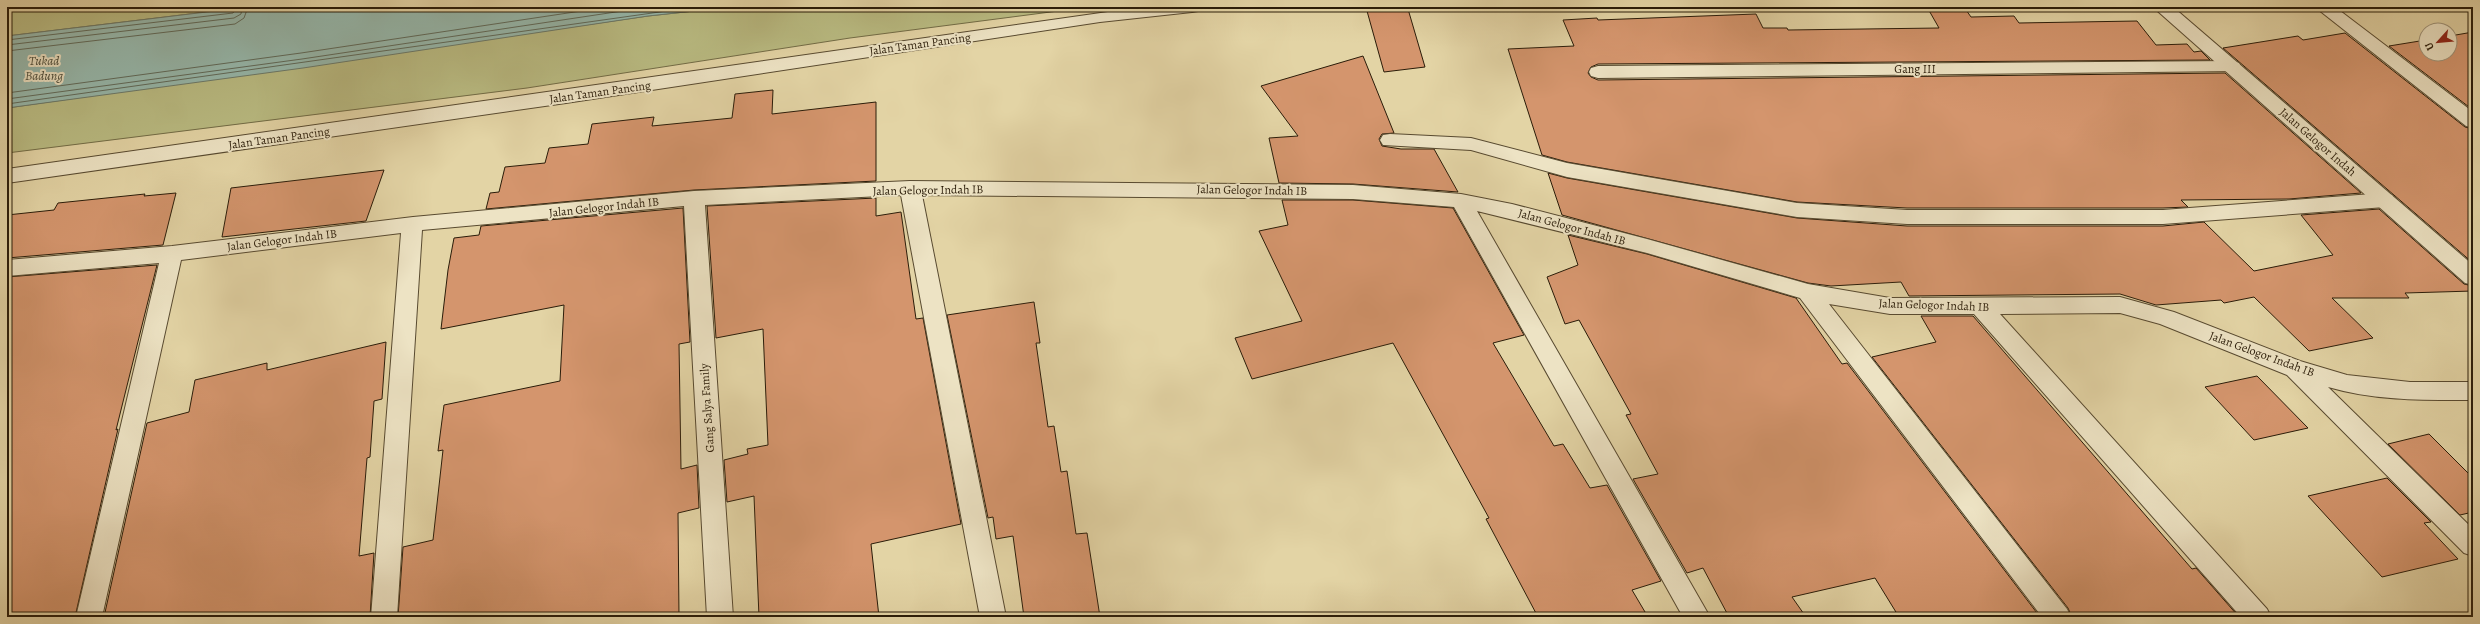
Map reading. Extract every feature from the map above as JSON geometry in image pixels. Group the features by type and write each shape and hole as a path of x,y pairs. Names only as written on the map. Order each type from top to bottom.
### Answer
{"street":[{"name":"Jalan Taman Pancing","path":"7,176 558,98 1092,18 1192,7"},
{"name":"Jalan Gelogor Indah","path":"2162,7 2473,277"},
{"path":"2324,7 2473,122"},
{"name":"Gang III","path":"1598,72 2232,67"},
{"path":"1390,140 1471,144 1567,170 1797,210 1907,217 2163,217 2385,200"},
{"path":"910,188 993,617"},
{"name":"Jalan Gelogor Indah IB","path":"7,268 172,254 413,224 694,198 910,188 1346,192 1461,201 1512,211 1647,246 1808,292 1890,306 1981,307 2120,305 2166,318 2294,368 2347,384 2410,392 2473,391"},
{"name":"Gang Salya Family","path":"694,198 720,617"},
{"path":"1461,201 1697,617"},
{"path":"384,617 410,239 413,224"},
{"path":"89,617 172,254"},
{"path":"1808,292 2058,617"},
{"path":"1981,307 2258,617"},
{"path":"2294,368 2473,545"}],"green space":[{"path":"23,7 248,7 7,36 7,9"},
{"path":"731,7 1089,7 850,38 527,88 7,153 7,108 648,16"}],"water":[{"name":"Tukad Badung","path":"248,7 731,7 648,16 303,68 7,108 7,36"}],"building":[{"path":"1927,7 1964,7 1971,17 2014,16 2019,23 2137,21 2156,45 2187,44 2194,52 2201,51 2210,60 1598,64 1591,67 1588,73 1591,77 1598,80 2225,73 2361,193 2289,199 2181,200 2188,207 2163,208 1907,208 1797,202 1567,162 1542,155 1508,49 1574,46 1563,20 1597,18 1598,20 1756,14 1763,28 1787,28 1788,30 1939,28"},
{"path":"1408,9 1425,67 1384,72 1367,11"},
{"path":"2473,32 2473,110 2389,46 2418,41 2418,62 2458,62 2458,35"},
{"path":"2345,33 2465,127 2473,129 2473,263 2223,48 2298,36 2303,40"},
{"path":"1363,56 1394,133 1382,134 1379,139 1382,146 1401,149 1434,149 1458,192 1353,184 1279,183 1269,138 1298,136 1261,86"},
{"path":"773,90 772,114 876,102 876,181 694,190 486,209 490,193 499,192 505,167 545,163 549,148 588,144 592,124 654,117 652,126 732,118 735,94"},
{"path":"384,170 366,221 222,237 231,188"},
{"path":"1548,173 1567,178 1797,218 1907,226 2163,226 2204,222 2254,271 2333,255 2301,215 2379,209 2464,284 2473,286 2473,291 2405,293 2409,298 2332,298 2373,338 2309,351 2254,297 2224,303 2221,300 2156,305 2120,294 1909,296 1901,282 1831,286 1808,283 1562,215"},
{"path":"176,193 163,245 7,258 7,215 54,210 58,203 145,194 144,196"},
{"path":"876,198 876,216 901,212 916,319 923,318 961,524 871,544 879,617 759,617 754,496 727,502 724,460 748,454 747,449 768,445 763,329 716,338 707,206"},
{"path":"1282,200 1353,200 1453,208 1524,335 1493,343 1554,446 1563,444 1590,488 1607,485 1661,581 1632,590 1648,617 1538,617 1486,519 1489,518 1393,343 1252,379 1235,338 1302,321 1259,231 1288,225"},
{"path":"683,208 690,342 679,344 681,469 697,465 699,508 678,513 679,617 398,617 403,547 433,540 443,450 438,451 444,405 560,381 564,305 441,329 448,270 454,238 479,235 481,226"},
{"path":"1568,235 1647,254 1796,298 1842,364 1847,363 2040,617 1899,617 1875,578 1792,597 1806,617 1729,617 1703,568 1687,573 1633,479 1658,474 1626,415 1631,414 1579,320 1565,324 1547,277 1578,265"},
{"path":"157,265 116,430 118,429 75,617 7,617 7,277"},
{"path":"1034,302 1040,343 1036,343 1048,427 1054,426 1061,472 1067,471 1076,534 1087,533 1100,617 1024,617 1013,536 996,539 993,517 988,518 947,315"},
{"path":"1921,316 1973,316 2192,569 2196,568 2239,617 2072,617 2068,608 1872,357 1936,342"},
{"path":"386,342 382,399 374,401 370,457 367,458 359,556 374,553 370,617 104,617 147,423 189,412 195,380 267,363 267,370"},
{"path":"2257,376 2308,428 2254,440 2205,387"},
{"path":"2429,434 2473,478 2473,512 2460,515 2388,444"},
{"path":"2387,478 2431,522 2424,523 2458,559 2382,577 2308,496"}]}
